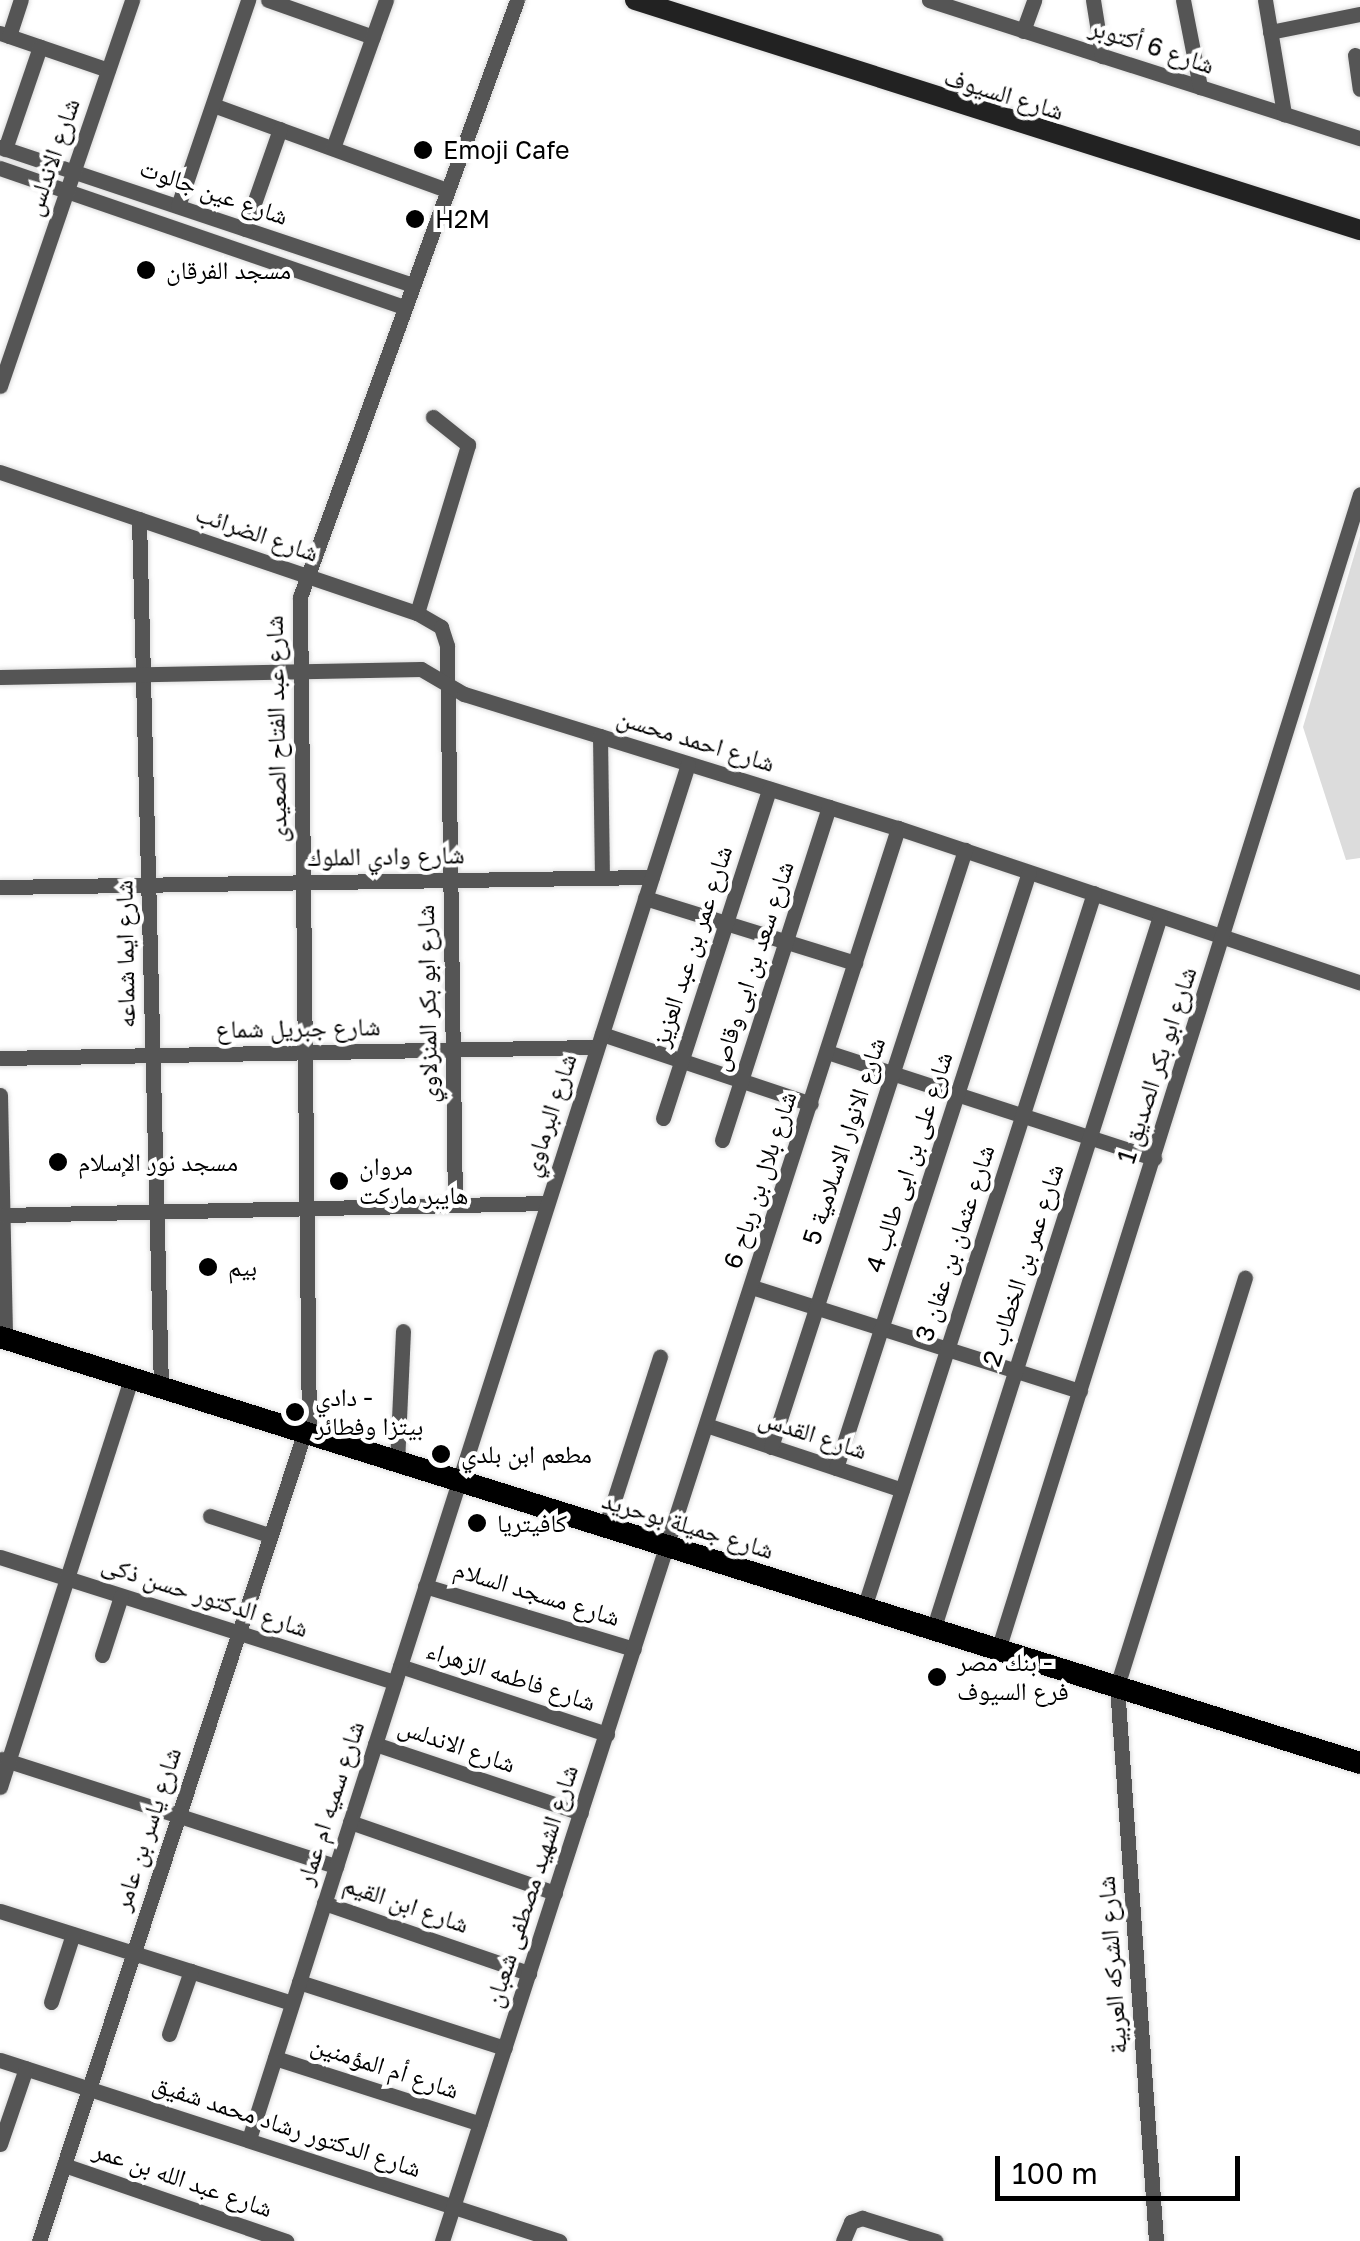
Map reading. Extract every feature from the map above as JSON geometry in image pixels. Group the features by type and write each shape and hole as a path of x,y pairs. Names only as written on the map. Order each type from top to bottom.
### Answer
{"main road":[{"name":"شارع السيوف","path":"635,0 1360,230"},
{"name":"شارع جميلة بوحريد","path":"3,1338 1360,1763"}],"street":[{"path":"21,0 4,34 108,70"},
{"name":"شارع الاندلس","path":"0,386 132,0"},
{"path":"178,206 248,0"},
{"path":"268,0 372,37"},
{"path":"333,148 386,0"},
{"name":"شارع عبد الفتاح الصعيدى","path":"306,1435 301,670 306,576 517,0"},
{"name":"شارع 6 أكتوبر","path":"929,0 1360,138"},
{"path":"1024,31 1034,0"},
{"path":"1093,0 1102,56"},
{"path":"1183,0 1200,87"},
{"path":"1264,0 1284,114"},
{"path":"1270,32 1360,14"},
{"path":"2,148 40,46"},
{"path":"1356,55 1360,89"},
{"path":"213,105 447,190"},
{"path":"245,228 280,129"},
{"name":"شارع عين جالوت","path":"2,148 412,285"},
{"name":"شارع عين جالوت","path":"0,168 404,307"},
{"path":"433,417 468,445 417,613 446,636 446,682"},
{"name":"شارع الضرائب","path":"0,472 417,613"},
{"name":"شارع ابو بكر الصديق 1","path":"998,1650 1360,494"},
{"name":"شارع ايما شماعه","path":"139,519 161,1388"},
{"name":"شارع احمد محسن","path":"0,677 411,668 600,736 898,828 1360,983"},
{"name":"شارع ابو بكر المنزلاوي","path":"446,682 456,1205"},
{"path":"600,736 602,878"},
{"name":"شارع البرماوي","path":"458,1482 688,764"},
{"name":"شارع عمر بن عبد العزيز","path":"663,1118 768,789"},
{"name":"شارع سعد بن ابى وقاص","path":"722,1140 828,807"},
{"name":"شارع بلال بن رباح 6","path":"667,1547 898,828"},
{"name":"شارع الانوار الاسلامية 5","path":"771,1446 965,850"},
{"name":"شارع على بن ابى طالب 4","path":"836,1468 1029,872"},
{"name":"شارع وادي الملوك","path":"0,888 652,877"},
{"name":"شارع عثمان بن عفان 3","path":"864,1608 1094,893"},
{"path":"645,898 855,963"},
{"name":"شارع عمر بن الخطاب 2","path":"933,1630 1160,916"},
{"name":"شارع جبريل شماع","path":"0,1058 452,1050 599,1040 682,1061 811,1104"},
{"path":"828,1052 1154,1158"},
{"path":"0,1095 3,1338"},
{"path":"3,1215 547,1203"},
{"path":"1117,1686 1244,1278"},
{"path":"752,1286 1080,1391"},
{"path":"398,1463 403,1331"},
{"path":"605,1528 660,1357"},
{"path":"0,1786 4,1760 130,1379"},
{"name":"شارع القدس","path":"708,1426 902,1490"},
{"name":"شارع ياسر بن عامر","path":"43,2240 88,2088 306,1435"},
{"name":"شارع سميه ام عمار","path":"249,2139 458,1482"},
{"path":"210,1516 270,1536"},
{"name":"شارع الشهيد مصطفى شعبان","path":"442,2241 667,1547"},
{"name":"شارع الدكتور حسن ذكى","path":"0,1557 238,1633 397,1674"},
{"name":"شارع مسجد السلام","path":"425,1586 634,1649"},
{"path":"102,1655 121,1596"},
{"name":"شارع فاطمه الزهراء","path":"397,1674 607,1734"},
{"name":"شارع الشركه العربية","path":"1117,1686 1156,2241"},
{"name":"شارع الاندلس","path":"375,1744 581,1814"},
{"path":"4,1760 336,1866"},
{"path":"350,1822 555,1893"},
{"name":"شارع ابن القيم","path":"324,1903 529,1972"},
{"path":"0,1910 292,2003"},
{"path":"51,2002 74,1934"},
{"path":"169,2034 191,1970"},
{"path":"299,1982 505,2048"},
{"name":"شارع أم المؤمنين","path":"275,2058 480,2124"},
{"name":"شارع الدكتور رشاد محمد شفيق","path":"0,2060 559,2241"},
{"path":"0,2144 26,2068"},
{"name":"شارع عبد الله بن عمر","path":"64,2165 286,2241"},
{"path":"844,2241 851,2222 862,2218 936,2241"}],"shaded area":[{"path":"1360,536 1360,858 1346,860 1303,727"}],"place":[{"name":"Emoji Cafe","path":"423,150"},
{"name":"H2M","path":"415,219"},
{"name":"مسجد الفرقان","path":"146,270"},
{"name":"مسجد نور الإسلام","path":"58,1162"},
{"name":"مروان هايبر ماركت","path":"339,1181"},
{"name":"بيم","path":"208,1267"},
{"name":"دادي - بيتزا وفطائر","path":"295,1412"},
{"name":"مطعم ابن بلدي","path":"441,1454"},
{"name":"كافيتريا","path":"477,1523"},
{"name":"بنك مصر - فرع السيوف","path":"937,1677"}]}
